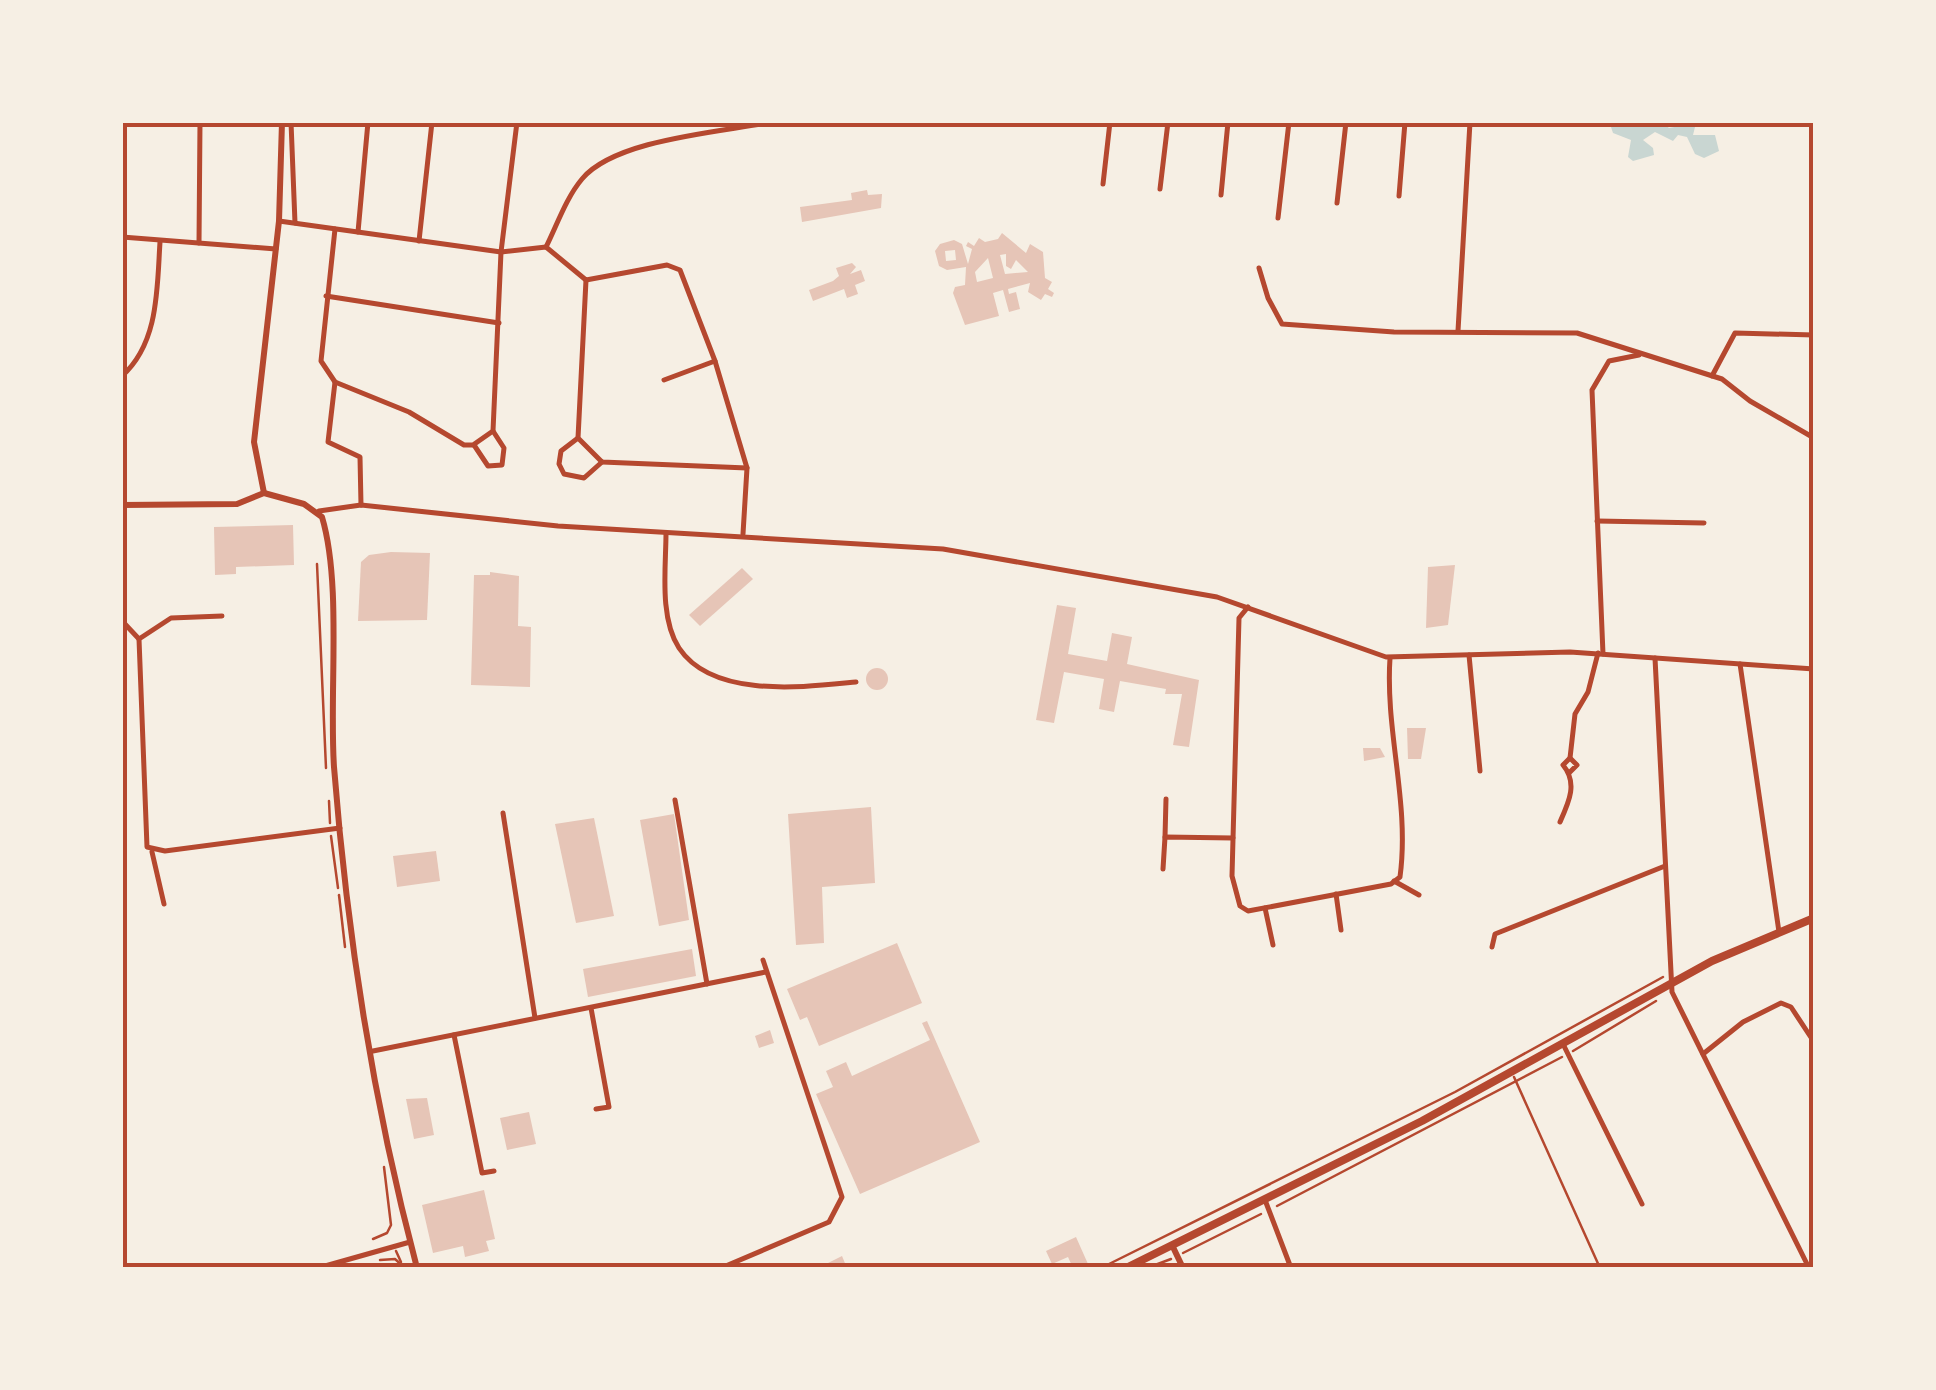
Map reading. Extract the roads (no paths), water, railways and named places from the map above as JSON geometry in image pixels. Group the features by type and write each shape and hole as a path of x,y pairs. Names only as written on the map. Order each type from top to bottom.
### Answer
{"main road":[{"path":"264,493 254,442 279,220 282,122"},
{"path":"122,505 237,504 264,493 319,511 328,546 333,743 340,828 373,1051 417,1268"},
{"path":"1126,1268 1564,1046 1671,986 1814,918"},
{"path":"1172,1245 1183,1268"}],"street":[{"path":"199,243 200,122"},
{"path":"291,122 295,223"},
{"path":"358,232 368,122"},
{"path":"419,241 432,122"},
{"path":"473,444 488,466 502,465 504,448 493,431 502,252 517,122"},
{"path":"546,247 583,178 605,160 772,122"},
{"path":"1103,184 1110,122"},
{"path":"1160,189 1168,122"},
{"path":"1221,195 1228,122"},
{"path":"1278,218 1289,122"},
{"path":"1337,202 1346,122"},
{"path":"1399,196 1405,122"},
{"path":"1458,330 1470,122"},
{"path":"279,220 502,252 546,247 586,280 675,266 684,276 715,361 747,468 744,534"},
{"path":"335,228 322,361 335,382 328,442 360,457 362,504"},
{"path":"122,237 276,249"},
{"path":"122,376 146,347 156,304 160,242"},
{"path":"1260,268 1268,298 1282,324 1394,332 1577,333 1712,376 1814,438"},
{"path":"586,280 578,438 602,462 747,468"},
{"path":"326,296 498,322"},
{"path":"1712,376 1734,333 1814,335"},
{"path":"1560,822 1572,788 1570,772 1577,765 1570,758 1575,714 1588,692 1601,654 1592,390 1609,362 1642,355"},
{"path":"664,380 715,361"},
{"path":"335,382 375,396 464,445 473,444 493,431"},
{"path":"578,438 561,451 559,464 564,474 584,478 602,462"},
{"path":"319,511 362,504 541,525 744,534 944,549 1217,597 1390,658 1601,654 1814,670"},
{"path":"1596,521 1704,523"},
{"path":"666,532 671,628 680,648 697,666 723,677 764,684 856,682"},
{"path":"1248,607 1239,618 1233,838 1232,876 1240,906 1248,911 1397,879"},
{"path":"139,639 171,618 222,616"},
{"path":"124,623 139,639 145,840 152,852 164,904"},
{"path":"1470,655 1480,771"},
{"path":"1390,658 1388,722 1401,799 1397,879"},
{"path":"1655,658 1671,986 1809,1268"},
{"path":"1740,664 1779,932"},
{"path":"1163,868 1166,799"},
{"path":"675,800 707,984"},
{"path":"504,813 535,1018"},
{"path":"152,852 340,828"},
{"path":"1164,836 1233,838"},
{"path":"1492,947 1494,934 1665,866"},
{"path":"1397,879 1418,895"},
{"path":"1336,894 1341,930"},
{"path":"1265,908 1273,945"},
{"path":"722,1268 817,1229 829,1222 840,1206 841,1187 763,960"},
{"path":"373,1051 766,972"},
{"path":"1703,1054 1743,1022 1781,1003 1790,1007 1814,1042"},
{"path":"591,1008 609,1107 596,1109"},
{"path":"454,1035 482,1173 494,1171"},
{"path":"1564,1046 1642,1204"},
{"path":"1265,1200 1291,1268"},
{"path":"318,1268 410,1242"}]}
